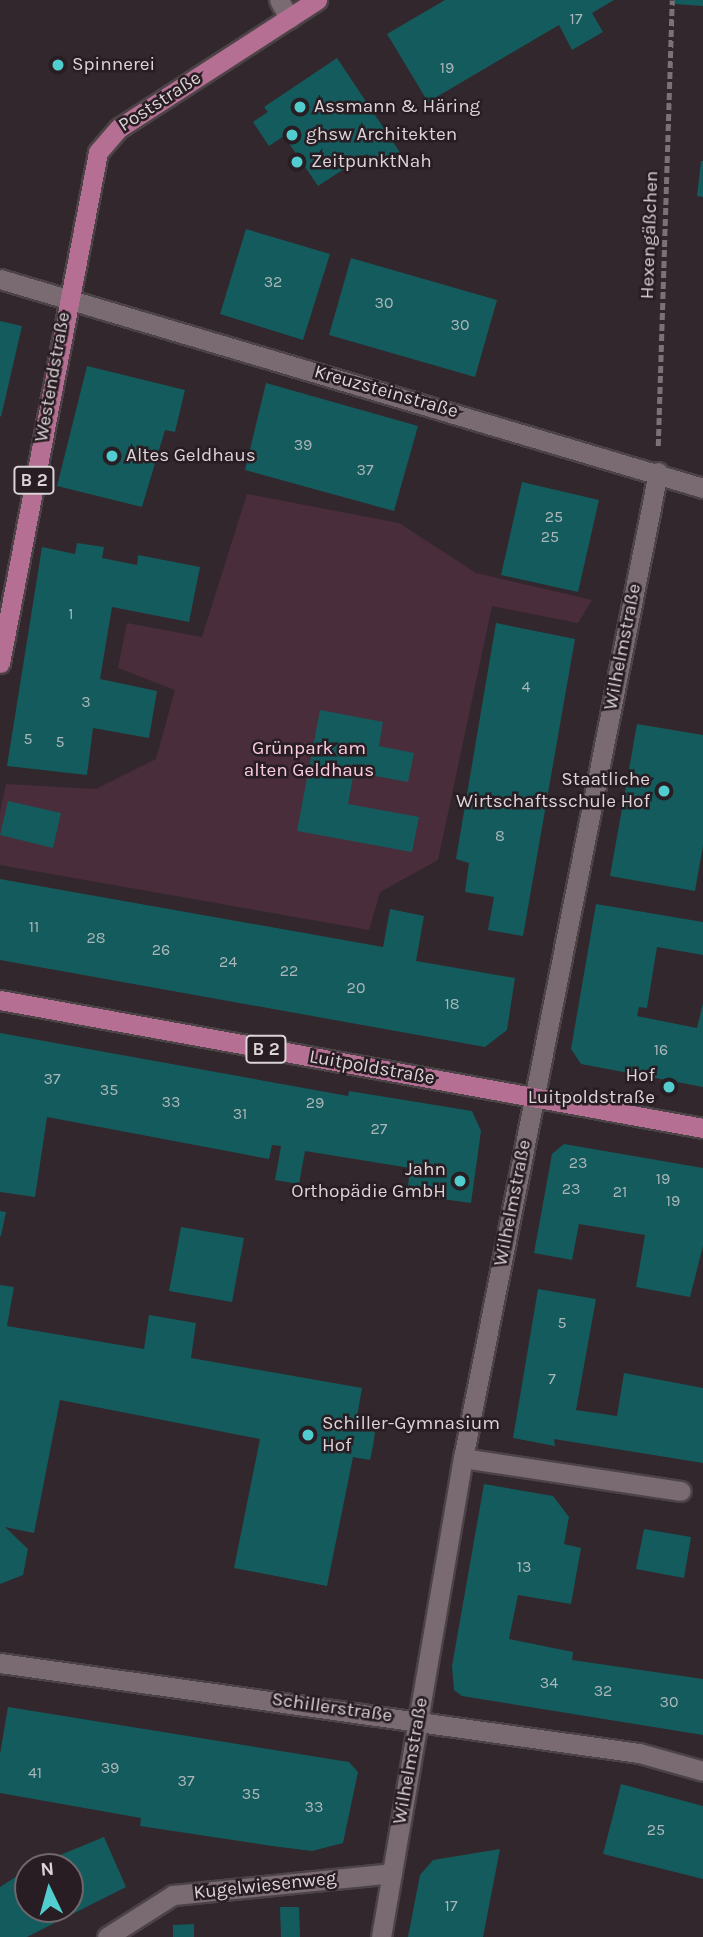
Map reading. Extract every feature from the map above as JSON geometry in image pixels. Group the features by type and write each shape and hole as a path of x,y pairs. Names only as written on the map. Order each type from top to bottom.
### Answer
{"main road":[{"name":"Poststraße","path":"68,298 93,164 109,137 317,0"},
{"name":"Westendstraße","path":"0,663 68,298"},
{"name":"Luitpoldstraße","path":"0,1000 703,1128"}],"street":[{"path":"279,0 289,18"},
{"name":"Kreuzsteinstraße","path":"0,279 658,472 703,488"},
{"name":"Wilhelmstraße","path":"381,1937 463,1458 658,472"},
{"path":"463,1458 681,1491"},
{"name":"Schillerstraße","path":"0,1663 639,1753 703,1771"},
{"name":"Kugelwiesenweg","path":"107,1937 173,1895 392,1873"}],"path":[{"name":"Hexengäßchen","path":"658,472 672,0"}],"green space":[{"name":"Grünpark am alten Geldhaus","path":"247,494 399,523 476,573 592,600 578,623 492,606 438,860 380,892 369,930 0,865 0,812 6,784 96,789 156,759 175,690 118,668 127,623 202,637"}],"building":[{"path":"445,0 614,0 592,13 603,32 572,50 559,25 428,102 387,34"},
{"path":"674,0 703,0 703,6 674,4"},
{"path":"337,58 401,154 377,170 367,154 318,186 284,136 269,146 253,122 268,112 264,107"},
{"path":"703,161 703,197 697,196"},
{"path":"246,229 330,254 303,340 220,314"},
{"path":"351,258 497,300 475,377 329,335"},
{"path":"0,321 22,326 1,417 0,416"},
{"name":"Altes Geldhaus","path":"87,366 185,390 175,432 165,430 142,507 57,486"},
{"path":"266,383 418,426 394,511 245,470"},
{"path":"522,482 599,500 578,592 501,575"},
{"path":"77,543 104,547 102,558 137,565 138,555 200,567 189,622 112,607 100,679 157,691 149,738 93,728 87,775 7,766 42,547 75,554"},
{"path":"496,623 575,639 523,936 488,930 494,897 465,892 469,863 456,859"},
{"path":"320,710 383,722 379,746 414,753 408,782 354,772 348,804 419,817 412,852 297,831"},
{"name":"Staatliche Wirtschaftsschule Hof","path":"637,724 703,735 703,846 695,891 610,876"},
{"path":"8,801 61,813 53,848 0,835"},
{"path":"0,879 383,947 390,909 424,916 416,961 515,978 507,1030 485,1047 0,960"},
{"path":"596,904 703,922 703,955 657,947 647,1008 639,1007 637,1016 697,1028 703,1003 703,1087 581,1064 571,1049"},
{"path":"0,1033 348,1096 349,1091 472,1111 481,1131 471,1203 407,1194 410,1168 305,1151 299,1184 275,1180 281,1146 272,1145 269,1159 47,1117 35,1197 0,1192"},
{"path":"564,1144 703,1168 703,1246 690,1297 636,1287 645,1235 579,1224 572,1260 534,1253 552,1154"},
{"path":"0,1211 6,1212 1,1236 0,1236"},
{"path":"181,1227 244,1238 232,1302 169,1291"},
{"name":"Schiller-Gymnasium Hof","path":"0,1285 14,1287 7,1326 144,1349 149,1315 196,1323 191,1358 362,1388 355,1428 375,1432 373,1446 370,1460 353,1457 327,1586 234,1568 260,1439 60,1400 34,1533 5,1527 28,1549 23,1575 0,1584"},
{"path":"538,1289 596,1299 576,1410 617,1416 624,1373 703,1388 703,1463 554,1439 555,1446 513,1438"},
{"path":"484,1484 553,1496 569,1517 564,1544 581,1548 571,1604 518,1595 509,1639 573,1652 572,1660 703,1679 703,1735 462,1696 454,1690 452,1666"},
{"path":"644,1529 691,1537 684,1578 636,1569"},
{"path":"8,1707 349,1762 358,1772 343,1843 312,1851 272,1846 140,1826 141,1818 0,1793 0,1754"},
{"path":"621,1784 703,1806 703,1879 603,1854"},
{"path":"104,1837 126,1887 84,1908 84,1853 65,1853"},
{"path":"500,1849 483,1937 408,1937 420,1875 433,1860"},
{"path":"14,1878 14,1923 55,1923 27,1937 0,1937 0,1887"},
{"path":"280,1907 299,1907 300,1937 281,1937"},
{"path":"194,1924 194,1937 173,1937 173,1925"}],"place":[{"name":"Spinnerei","path":"58,65"},
{"name":"Assmann & Häring","path":"300,107"},
{"name":"ghsw Architekten","path":"292,135"},
{"name":"ZeitpunktNah","path":"297,162"},
{"name":"Altes Geldhaus","path":"112,456"},
{"name":"Staatliche Wirtschaftsschule Hof","path":"664,791"},
{"name":"Hof Luitpoldstraße","path":"669,1087"},
{"name":"Jahn Orthopädie GmbH","path":"460,1181"},
{"name":"Schiller-Gymnasium Hof","path":"308,1435"}]}
